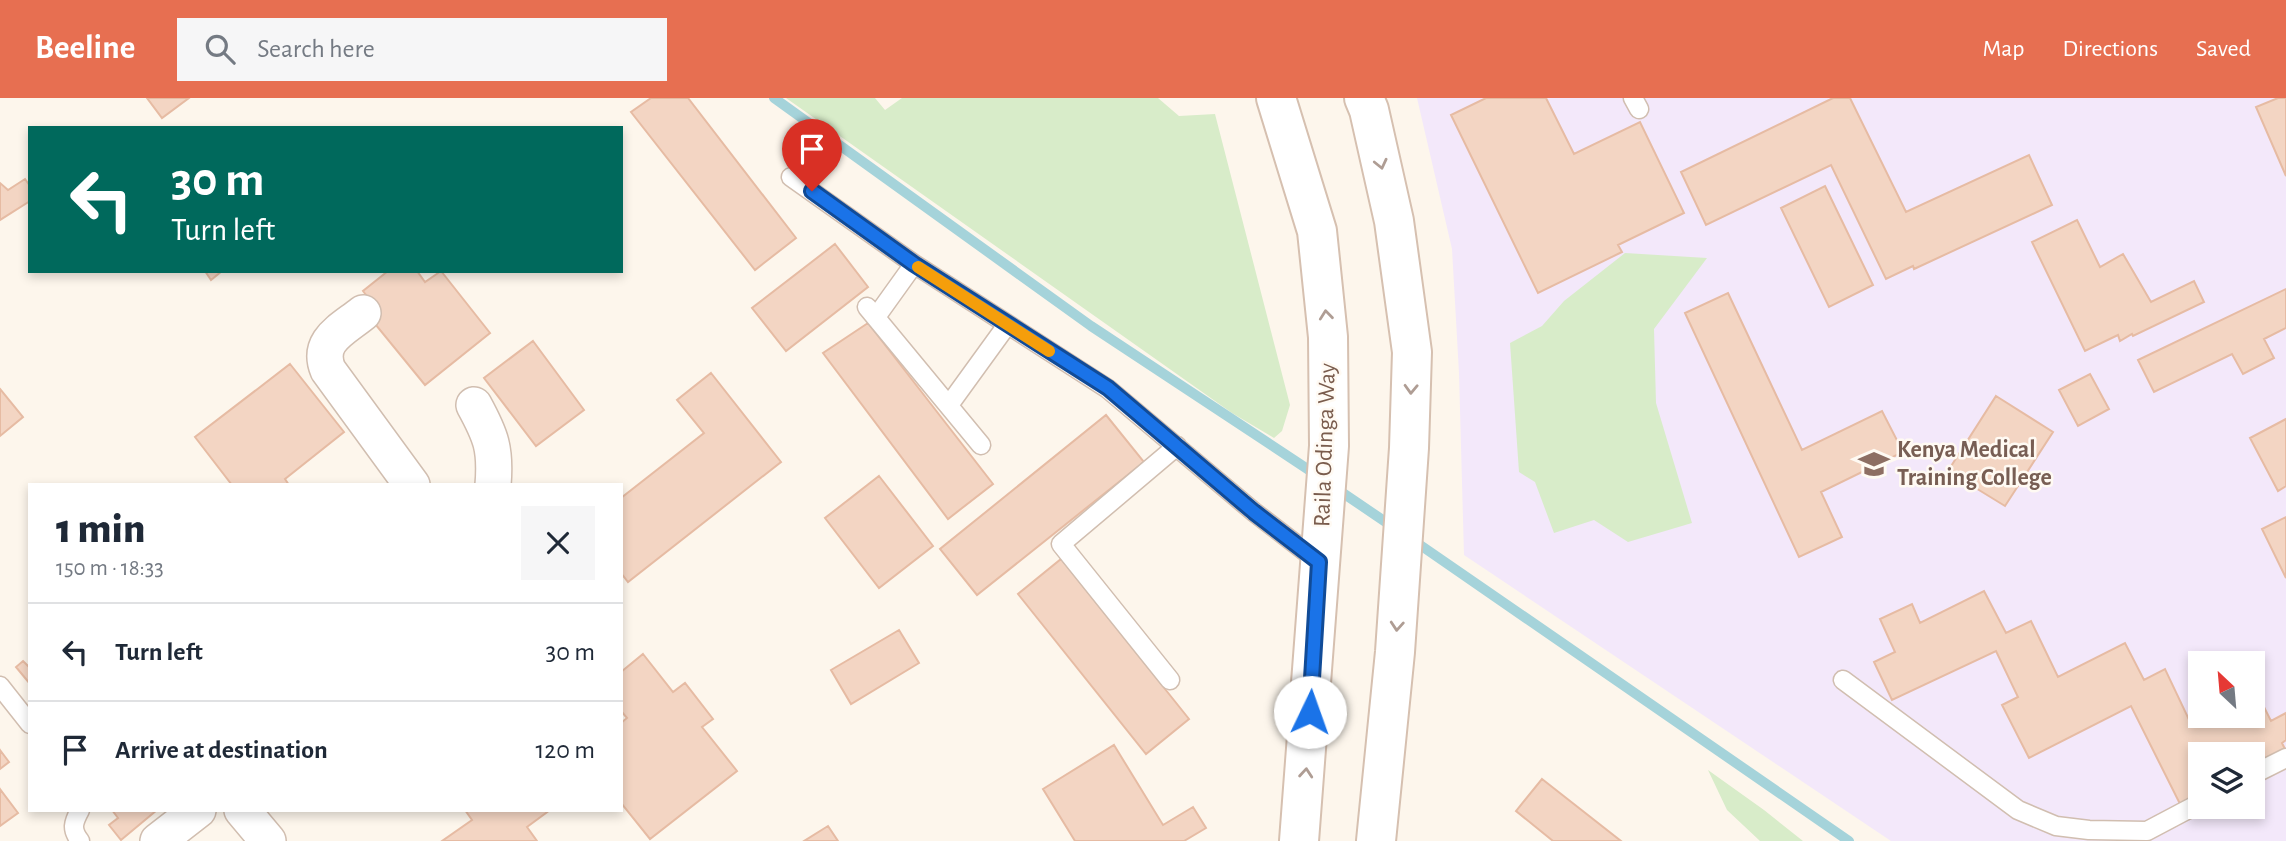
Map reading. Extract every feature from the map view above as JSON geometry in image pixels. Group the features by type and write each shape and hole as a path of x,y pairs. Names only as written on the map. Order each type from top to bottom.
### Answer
{"main road":[{"name":"Raila Odinga Way","path":"1276,98 1317,231 1328,337 1328,457 1300,841"},
{"path":"1364,98 1394,221 1412,352 1402,558 1376,841"}],"street":[{"path":"363,313 327,343 323,357 328,370 411,483"},
{"path":"474,405 489,432 495,460 493,483"},
{"path":"158,841 195,812"},
{"path":"244,812 268,841"}],"lane":[{"path":"791,177 914,264 1108,388 1254,512 1319,562"},
{"path":"914,264 871,312 981,444"},
{"path":"949,405 1007,325"},
{"path":"1170,680 1061,544 1177,446"},
{"path":"1843,680 2018,810 2056,826 2089,830 2147,831 2188,809"},
{"path":"0,685 28,721"},
{"path":"2265,768 2286,758"},
{"path":"79,812 72,824 80,841"}],"shaded area":[{"name":"Kenya Medical Training College","path":"1417,98 2286,98 2286,841 1891,841 1464,555 1459,373 1452,249"}],"green space":[{"path":"786,98 875,98 885,110 902,98 1158,98 1179,116 1215,114 1290,405 1282,431 1274,438 1232,413"},
{"path":"1625,253 1707,258 1654,329 1656,403 1692,523 1628,542 1594,520 1554,533 1535,482 1519,472 1510,343 1542,326 1564,301"},
{"path":"1708,770 1803,841 1760,841 1727,810"}],"building":[{"path":"147,98 189,98 162,118"},
{"path":"651,98 688,98 796,238 755,270 631,112"},
{"path":"1486,98 1546,98 1574,154 1640,122 1684,213 1618,245 1622,252 1538,293 1451,115"},
{"path":"1833,98 1850,98 1906,212 2029,155 2052,205 1914,269 1913,266 1886,279 1831,165 1706,225 1681,172"},
{"path":"2278,98 2286,98 2286,176 2256,107"},
{"path":"25,179 28,183 28,202 0,220 0,183 8,190"},
{"path":"1825,186 1873,285 1829,307 1781,208"},
{"path":"2077,220 2100,267 2123,254 2151,302 2194,281 2204,302 2133,336 2132,334 2120,341 2118,335 2085,351 2032,242"},
{"path":"835,244 868,287 786,351 752,308"},
{"path":"206,273 220,273 211,280"},
{"path":"386,273 418,273 425,282 443,273 490,333 425,385 371,319 380,313 363,291"},
{"path":"2286,289 2286,328 2264,339 2274,358 2243,374 2232,354 2154,392 2138,360"},
{"path":"1728,293 1802,450 1882,411 1903,452 1821,492 1842,537 1799,557 1685,313"},
{"path":"868,323 993,484 948,519 823,353"},
{"path":"533,341 584,410 536,446 484,378"},
{"path":"290,364 344,432 285,479 288,483 230,483 195,437"},
{"path":"711,373 781,462 628,582 623,576 623,496 704,433 677,400"},
{"path":"2090,374 2109,409 2078,426 2059,390"},
{"path":"0,389 23,417 0,436"},
{"path":"1996,396 2053,432 2005,506 1948,471"},
{"path":"1106,415 1144,462 977,595 940,549"},
{"path":"2286,419 2286,486 2278,491 2250,438"},
{"path":"879,476 933,546 879,588 825,518"},
{"path":"2286,517 2286,578 2262,529"},
{"path":"1061,559 1189,719 1146,754 1018,594"},
{"path":"1984,591 2006,633 2031,621 2058,677 2125,643 2144,680 2165,669 2188,718 2188,728 2265,728 2265,709 2271,721 2286,713 2286,740 2282,743 2286,751 2265,763 2265,742 2188,742 2188,802 2181,806 2131,706 2029,758 2002,705 2018,697 1996,651 1892,700 1874,662 1895,652 1880,619 1912,604 1920,623"},
{"path":"899,630 919,663 851,704 831,670"},
{"path":"643,654 673,692 685,683 713,719 702,727 737,771 650,839 623,805 623,721 627,718 623,713 623,670"},
{"path":"23,661 28,666 28,682 16,667"},
{"path":"1114,745 1163,825 1193,807 1206,828 1184,841 1075,841 1043,789"},
{"path":"0,750 9,762 0,769"},
{"path":"1542,779 1621,841 1553,841 1516,811"},
{"path":"0,789 18,813 0,826"},
{"path":"114,812 155,812 121,840 109,825 118,818"},
{"path":"466,812 547,812 527,827 537,841 442,841 472,820"},
{"path":"828,826 838,841 804,841"}],"waterway":[{"path":"774,98 1091,326 1318,476"},
{"path":"1334,487 1396,529"},
{"path":"1410,538 1849,841"}],"slow traffic":[{"path":"918,267 1049,351"}],"place":[{"name":"Kenya Medical Training College","path":"1874,464"}],"route":[{"path":"812,191 914,264 1108,388 1254,512 1319,562 1310,712"}]}
